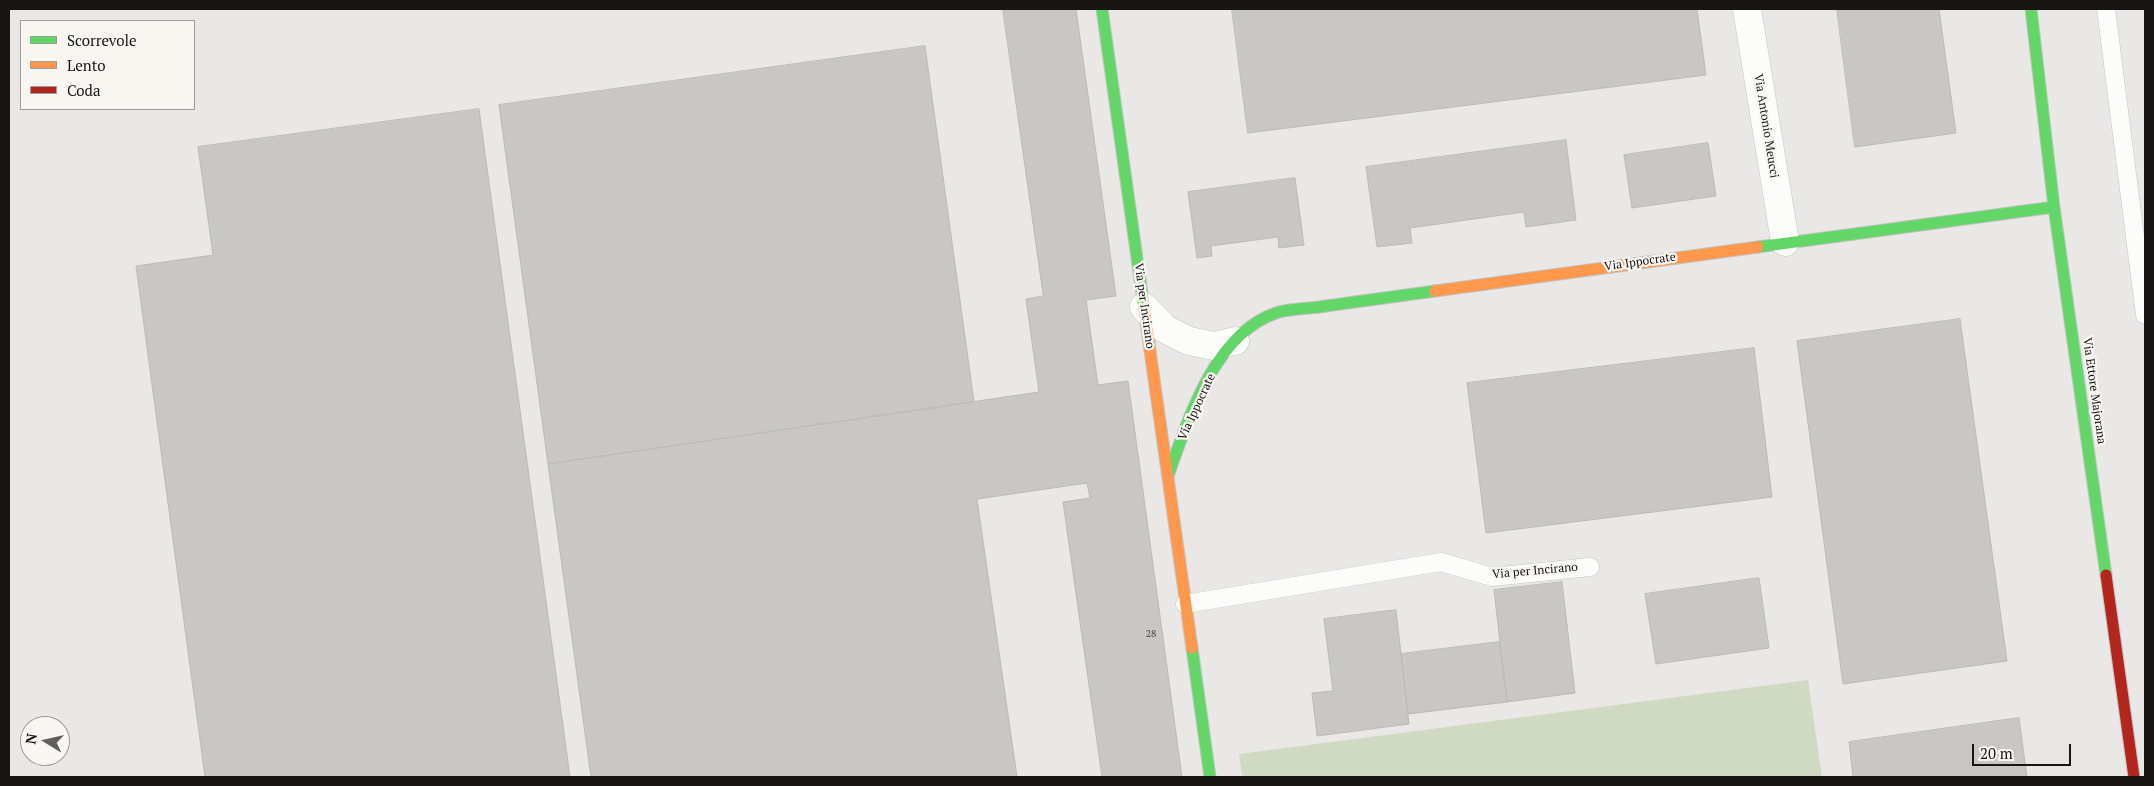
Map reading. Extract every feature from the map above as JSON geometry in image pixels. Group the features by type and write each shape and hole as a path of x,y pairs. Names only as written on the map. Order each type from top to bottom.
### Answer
{"street":[{"name":"Via per Incirano","path":"1102,9 1210,777"},
{"name":"Via Antonio Meucci","path":"1747,9 1785,242"},
{"name":"Via Ettore Majorana","path":"2031,9 2054,207 2134,777"},
{"name":"Via Ippocrate","path":"1168,476 1209,377 1235,341 1252,326 1277,312 2054,207"},
{"path":"1144,307 1165,329 1189,341 1214,346 1235,341"}],"lane":[{"path":"2106,9 2145,315"},
{"name":"Via per Incirano","path":"1186,604 1441,562 1492,577 1590,567"}],"green space":[{"path":"1808,680 1822,777 1242,777 1239,754"}],"building":[{"path":"1003,9 1076,9 1116,296 1086,300 1098,385 1128,381 1182,777 1102,777 1063,502 1090,498 1087,483 977,499 1017,777 591,777 548,464 1039,392 1026,299 1043,296"},
{"path":"1232,9 1697,9 1706,75 1248,133"},
{"path":"1837,9 1939,9 1956,133 1855,147"},
{"path":"925,46 974,402 548,464 499,105"},
{"path":"479,109 570,777 205,777 136,266 213,255 198,147"},
{"path":"1566,140 1576,220 1526,227 1524,212 1410,228 1412,243 1377,247 1366,167"},
{"path":"1708,143 1716,196 1632,208 1624,155"},
{"path":"1295,178 1304,245 1279,248 1278,237 1211,246 1212,256 1197,258 1188,192"},
{"path":"1960,319 2007,661 1843,684 1797,341"},
{"path":"1754,348 1772,497 1486,533 1467,383"},
{"path":"1759,578 1769,648 1656,664 1645,594"},
{"path":"1562,582 1575,693 1507,702 1494,590"},
{"path":"1396,610 1409,724 1317,736 1312,693 1333,691 1324,619"},
{"path":"1499,642 1507,702 1408,714 1401,654"},
{"path":"2019,718 2027,777 1853,777 1849,742"}],"traffic: fast":[{"path":"1102,9 1144,308"},
{"path":"2031,9 2054,207 2106,575"},
{"path":"1758,247 2054,207"},
{"path":"1168,476 1206,381 1236,339 1254,324 1276,313 1288,310 1435,291"},
{"path":"1192,648 1210,777"}],"traffic: slow":[{"path":"1435,291 1758,247"},
{"path":"1144,308 1192,648"}],"traffic: jam":[{"path":"2106,575 2134,777"}]}
